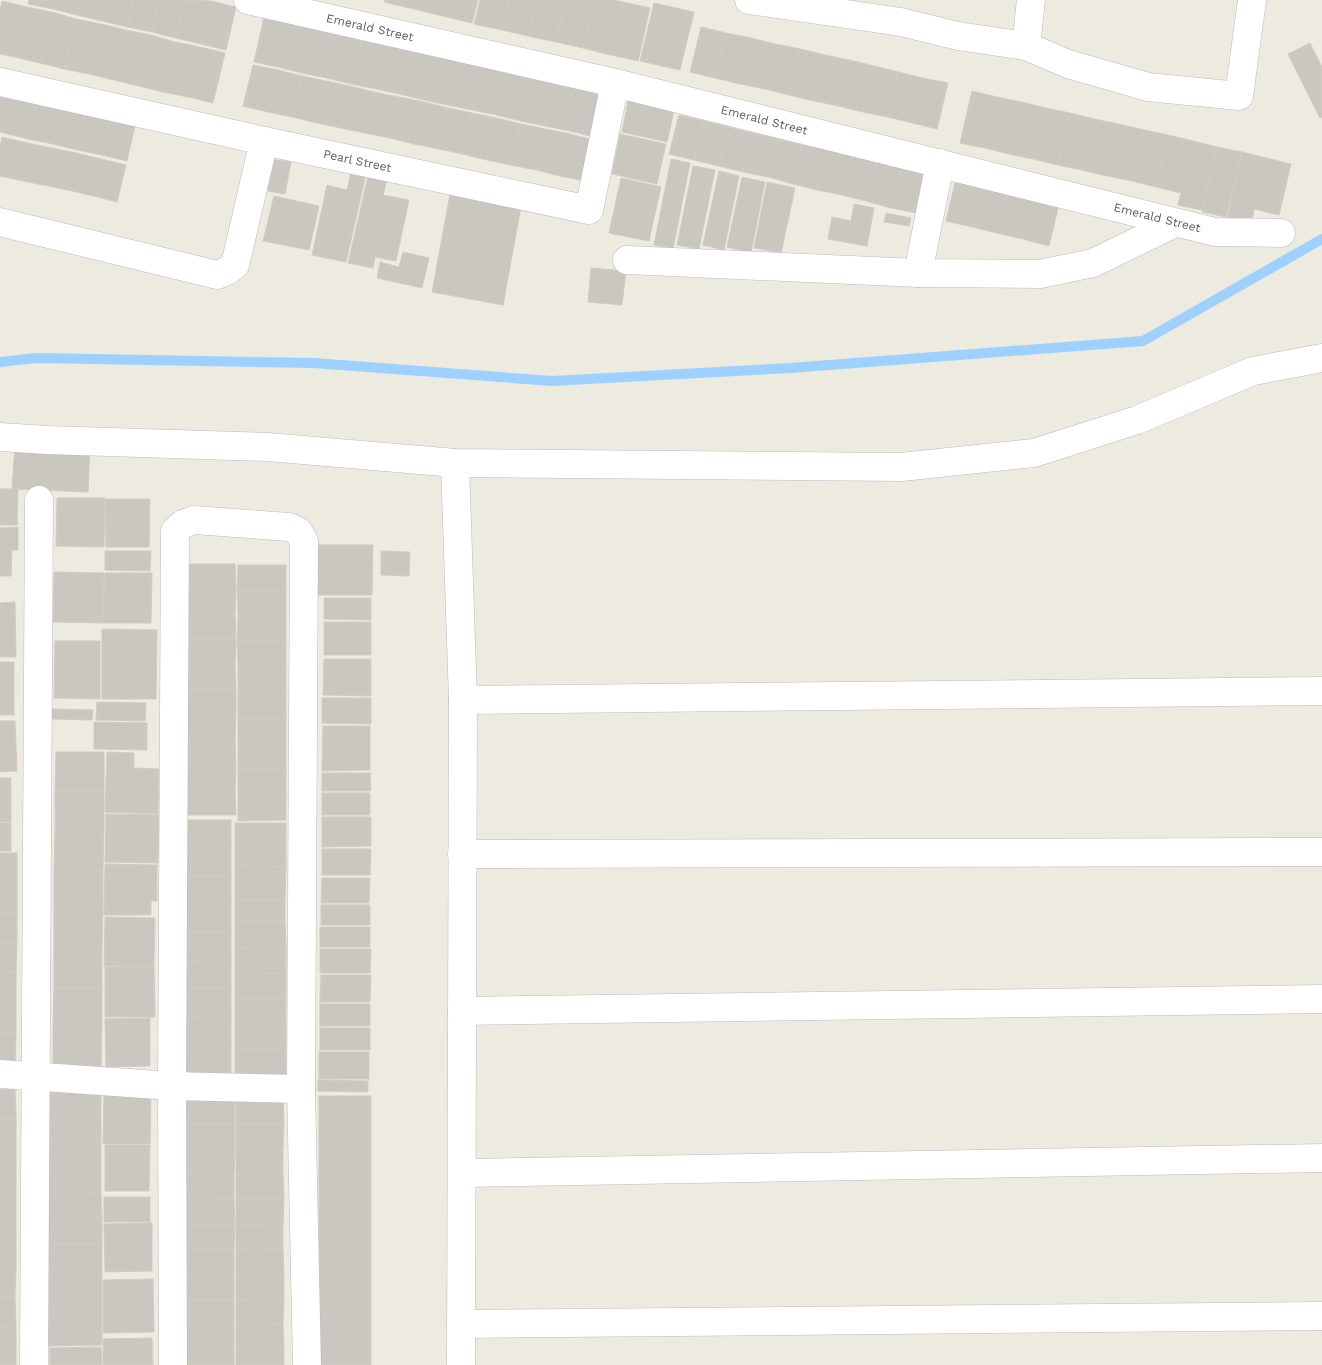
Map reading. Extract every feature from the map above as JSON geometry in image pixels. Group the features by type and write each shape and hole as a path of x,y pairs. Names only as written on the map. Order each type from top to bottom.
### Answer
{"street":[{"name":"Emerald Street","path":"248,0 615,83 1175,223 1215,232 1281,233"},
{"path":"749,0 830,6 958,36 1026,46 1068,64 1148,87 1248,95 1252,0"},
{"path":"1026,46 1030,0"},
{"name":"Pearl Street","path":"0,82 264,141 589,210 615,83"},
{"path":"0,222 217,275 226,272 235,265 264,141"},
{"path":"918,273 940,163"},
{"path":"627,260 918,273 1040,274 1093,263 1175,223"},
{"path":"0,437 268,447 455,463 901,467 1034,453 1137,420 1253,371 1322,358"},
{"path":"455,463 463,700 461,1365"},
{"path":"34,1365 39,500"},
{"path":"173,1365 172,1086 175,530 183,524 194,520 289,527 298,531 304,541 301,1089 307,1365"},
{"path":"463,700 1322,691"},
{"path":"462,854 1322,852"},
{"path":"462,1011 1322,999"},
{"path":"0,1074 36,1075 172,1086 301,1089"},
{"path":"462,1173 1322,1158"},
{"path":"461,1324 1322,1316"}],"building":[{"path":"29,0 55,0 53,9 28,4"},
{"path":"55,0 81,0 77,15 53,9"},
{"path":"81,0 107,0 102,21 77,15"},
{"path":"107,0 133,0 127,27 102,21"},
{"path":"133,0 159,0 152,32 127,27"},
{"path":"159,0 185,0 176,38 152,32"},
{"path":"185,0 211,1 201,44 176,38"},
{"path":"385,0 416,0 414,9 384,2"},
{"path":"416,0 447,0 443,16 414,9"},
{"path":"447,0 478,0 472,23 443,16"},
{"path":"480,0 509,0 502,30 474,24"},
{"path":"509,0 537,0 528,36 502,30"},
{"path":"537,0 566,0 556,42 528,36"},
{"path":"566,0 595,0 583,48 556,42"},
{"path":"595,0 623,2 611,55 583,48"},
{"path":"2,1 27,7 15,57 0,54 0,10"},
{"path":"211,1 236,7 226,50 201,44"},
{"path":"623,2 650,8 638,61 611,55"},
{"path":"654,3 694,12 680,70 640,61"},
{"path":"27,7 52,12 40,63 15,57"},
{"path":"52,12 76,19 64,69 40,63"},
{"path":"264,17 289,23 278,67 254,62"},
{"path":"76,19 101,24 89,74 64,69"},
{"path":"289,23 313,28 302,73 278,67"},
{"path":"101,24 126,30 114,80 89,74"},
{"path":"701,27 726,33 715,78 690,72"},
{"path":"313,28 337,33 327,78 302,73"},
{"path":"126,30 151,35 139,86 114,80"},
{"path":"337,33 362,38 351,84 327,78"},
{"path":"726,33 751,38 740,84 715,78"},
{"path":"151,35 175,42 163,92 139,86"},
{"path":"362,38 386,44 376,89 351,84"},
{"path":"751,38 775,44 765,89 740,84"},
{"path":"175,42 200,47 188,97 163,92"},
{"path":"1310,43 1322,67 1322,117 1320,118 1288,54"},
{"path":"386,44 410,49 400,94 376,89"},
{"path":"775,44 800,49 789,95 765,89"},
{"path":"200,47 225,53 213,103 188,97"},
{"path":"410,49 434,54 424,100 400,94"},
{"path":"800,49 825,55 814,101 789,95"},
{"path":"434,54 458,60 448,105 424,100"},
{"path":"825,55 849,60 839,106 814,101"},
{"path":"458,60 483,65 472,110 448,105"},
{"path":"849,60 874,66 863,112 839,106"},
{"path":"253,65 278,70 268,112 243,106"},
{"path":"483,65 507,70 497,115 472,110"},
{"path":"874,66 898,72 888,117 863,112"},
{"path":"278,70 302,76 292,117 268,112"},
{"path":"507,70 531,76 521,121 497,115"},
{"path":"898,72 923,78 912,123 888,117"},
{"path":"302,76 326,81 317,123 292,117"},
{"path":"531,76 555,81 545,126 521,121"},
{"path":"923,78 948,83 937,129 912,123"},
{"path":"326,81 350,86 341,128 317,123"},
{"path":"555,81 580,86 570,131 545,126"},
{"path":"350,86 374,92 365,133 341,128"},
{"path":"580,86 604,91 594,137 570,131"},
{"path":"972,91 997,97 985,148 960,143"},
{"path":"374,92 399,97 390,138 365,133"},
{"path":"0,96 12,99 4,133 0,132"},
{"path":"629,96 675,106 667,142 622,132"},
{"path":"399,97 424,102 414,144 390,138"},
{"path":"997,97 1021,102 1009,154 985,148"},
{"path":"12,99 36,104 28,139 4,133"},
{"path":"424,102 448,108 439,149 414,144"},
{"path":"1021,102 1046,108 1033,159 1009,154"},
{"path":"36,104 61,110 53,144 28,139"},
{"path":"448,108 472,113 463,154 439,149"},
{"path":"1046,108 1070,113 1058,165 1033,159"},
{"path":"61,110 85,115 77,150 53,144"},
{"path":"472,113 496,118 487,160 463,154"},
{"path":"1070,113 1094,119 1082,170 1058,165"},
{"path":"85,115 110,121 102,155 77,150"},
{"path":"679,115 704,121 694,160 669,154"},
{"path":"496,118 521,124 511,165 487,160"},
{"path":"1094,119 1119,124 1107,176 1082,170"},
{"path":"110,121 135,126 127,161 102,155"},
{"path":"704,121 728,127 719,166 694,160"},
{"path":"521,124 545,129 536,170 511,165"},
{"path":"1119,124 1144,130 1132,181 1107,176"},
{"path":"728,127 752,133 743,172 719,166"},
{"path":"545,129 570,134 560,176 536,170"},
{"path":"1144,130 1168,135 1156,187 1132,181"},
{"path":"752,133 778,139 768,177 743,172"},
{"path":"570,134 594,140 585,181 560,176"},
{"path":"620,134 666,144 657,184 612,174"},
{"path":"1168,135 1193,141 1181,193 1156,187"},
{"path":"2,137 27,143 19,180 0,176"},
{"path":"778,139 802,145 793,184 768,177"},
{"path":"1193,141 1217,147 1202,210 1178,205"},
{"path":"27,143 52,148 43,185 19,180"},
{"path":"802,145 827,150 817,190 793,184"},
{"path":"1217,147 1242,152 1226,217 1202,212"},
{"path":"52,148 76,153 68,190 43,185"},
{"path":"827,150 852,156 842,195 817,190"},
{"path":"1242,152 1266,158 1251,223 1227,218"},
{"path":"76,153 101,159 93,196 68,190"},
{"path":"852,156 876,162 866,201 842,195"},
{"path":"1266,158 1291,164 1279,215 1254,209"},
{"path":"101,159 126,165 117,202 93,196"},
{"path":"269,159 291,162 285,194 263,190"},
{"path":"671,159 690,163 673,249 654,245"},
{"path":"876,162 901,168 891,208 866,201"},
{"path":"693,166 715,170 699,249 677,245"},
{"path":"352,167 367,170 346,262 312,255 327,185 347,190"},
{"path":"901,168 925,174 916,213 891,208"},
{"path":"719,171 739,176 724,250 703,245"},
{"path":"369,172 388,176 383,195 409,200 396,261 375,257 373,268 348,263"},
{"path":"742,177 765,182 751,253 727,247"},
{"path":"621,178 661,187 649,241 609,233"},
{"path":"956,179 982,185 972,227 946,221"},
{"path":"767,182 795,188 781,253 754,248"},
{"path":"982,185 1008,192 997,233 972,227"},
{"path":"1008,192 1034,198 1023,239 997,233"},
{"path":"450,194 521,207 503,305 432,292"},
{"path":"274,196 319,206 309,250 263,241"},
{"path":"1034,198 1059,204 1049,246 1023,239"},
{"path":"854,204 874,208 867,246 828,239 832,217 851,221"},
{"path":"886,213 911,218 909,226 884,222"},
{"path":"403,252 429,258 422,288 377,278 380,262 399,267"},
{"path":"591,268 626,271 622,305 588,302"},
{"path":"15,445 90,448 88,492 12,489"},
{"path":"0,489 18,489 17,525 0,525"},
{"path":"57,498 105,498 104,547 56,546"},
{"path":"105,499 150,499 149,547 106,547"},
{"path":"18,527 18,550 12,550 11,576 0,576 0,528"},
{"path":"315,545 373,545 372,595 315,595"},
{"path":"105,551 151,551 150,571 105,570"},
{"path":"381,551 410,552 409,576 381,575"},
{"path":"183,564 235,564 236,588 183,589"},
{"path":"238,565 286,565 286,591 237,591"},
{"path":"54,572 104,573 103,623 53,622"},
{"path":"105,573 152,573 151,623 103,623"},
{"path":"236,588 235,613 183,614 183,589"},
{"path":"237,591 286,591 286,616 238,616"},
{"path":"324,598 371,598 371,620 324,619"},
{"path":"15,602 16,657 0,657 0,603"},
{"path":"235,613 236,639 183,639 183,614"},
{"path":"238,616 286,616 286,642 237,642"},
{"path":"324,622 371,622 371,655 324,655"},
{"path":"102,629 157,630 156,699 102,699"},
{"path":"183,639 236,639 235,664 183,664"},
{"path":"55,641 100,641 100,699 54,698"},
{"path":"237,642 286,642 286,667 238,668"},
{"path":"324,659 371,659 371,696 323,695"},
{"path":"0,662 14,662 14,715 0,715"},
{"path":"183,664 235,664 236,689 183,689"},
{"path":"286,667 286,693 238,693 238,668"},
{"path":"183,689 236,689 236,714 183,715"},
{"path":"238,693 286,693 286,719 238,719"},
{"path":"322,698 371,698 371,724 322,723"},
{"path":"97,702 146,703 145,721 96,720"},
{"path":"52,709 93,710 92,720 51,719"},
{"path":"236,714 235,739 183,740 183,715"},
{"path":"238,719 286,719 286,744 238,744"},
{"path":"0,721 15,721 17,771 0,772"},
{"path":"94,722 147,723 147,750 94,749"},
{"path":"323,726 370,726 370,770 322,771"},
{"path":"235,739 236,765 183,765 183,740"},
{"path":"238,744 286,744 286,769 238,769"},
{"path":"56,752 104,752 104,791 55,791"},
{"path":"107,752 134,753 134,768 159,769 158,814 105,812"},
{"path":"183,765 236,765 235,790 183,790"},
{"path":"238,769 286,769 286,795 238,795"},
{"path":"322,773 370,773 371,791 322,791"},
{"path":"0,778 11,778 11,822 0,822"},
{"path":"183,790 235,790 236,815 183,815"},
{"path":"55,791 104,791 104,830 55,830"},
{"path":"322,793 370,793 370,815 322,815"},
{"path":"238,795 286,795 286,820 238,821"},
{"path":"106,814 159,815 158,863 105,862"},
{"path":"322,817 371,817 371,846 322,847"},
{"path":"182,820 231,820 231,848 182,848"},
{"path":"0,823 11,823 11,851 0,851"},
{"path":"235,823 286,823 286,867 235,866"},
{"path":"55,830 104,830 103,870 54,870"},
{"path":"182,848 231,848 231,876 182,876"},
{"path":"322,849 371,849 370,875 322,875"},
{"path":"0,853 17,853 17,883 0,883"},
{"path":"105,864 157,865 157,901 151,901 151,915 104,915"},
{"path":"235,866 286,867 285,900 235,900"},
{"path":"54,870 103,870 103,909 54,909"},
{"path":"182,876 231,876 231,904 182,904"},
{"path":"322,878 370,878 369,903 321,903"},
{"path":"0,883 17,883 17,913 0,913"},
{"path":"235,900 285,900 285,922 235,922"},
{"path":"182,904 231,904 231,932 182,932"},
{"path":"321,905 370,905 370,925 321,925"},
{"path":"54,909 103,909 102,949 54,948"},
{"path":"0,913 17,913 17,943 0,943"},
{"path":"105,917 155,918 154,966 104,966"},
{"path":"235,922 285,922 286,947 235,948"},
{"path":"320,927 370,927 370,947 320,947"},
{"path":"182,932 231,932 231,960 182,961"},
{"path":"0,943 17,943 16,972 0,972"},
{"path":"286,947 286,973 235,974 235,948"},
{"path":"54,948 102,949 102,988 54,988"},
{"path":"320,949 371,949 370,973 320,973"},
{"path":"231,960 231,988 182,988 182,961"},
{"path":"154,966 155,1017 105,1017 105,967"},
{"path":"0,972 16,972 16,1003 0,1003"},
{"path":"286,973 286,999 235,999 235,974"},
{"path":"321,975 371,975 370,1002 320,1002"},
{"path":"54,988 102,988 102,1028 53,1027"},
{"path":"182,988 231,988 231,1016 182,1017"},
{"path":"235,999 286,999 286,1024 235,1024"},
{"path":"0,1003 16,1003 16,1033 0,1033"},
{"path":"320,1004 370,1004 370,1026 320,1026"},
{"path":"231,1016 231,1044 182,1045 182,1017"},
{"path":"150,1018 150,1066 106,1067 105,1019"},
{"path":"235,1024 286,1024 286,1049 235,1049"},
{"path":"53,1027 102,1028 101,1067 53,1066"},
{"path":"320,1028 370,1028 370,1050 320,1050"},
{"path":"0,1033 16,1033 15,1062 0,1062"},
{"path":"231,1044 231,1073 182,1073 182,1045"},
{"path":"235,1049 286,1049 286,1074 235,1075"},
{"path":"319,1052 369,1052 369,1079 319,1079"},
{"path":"318,1080 368,1081 368,1092 318,1091"},
{"path":"15,1089 16,1119 0,1119 0,1090"},
{"path":"104,1091 151,1092 150,1144 103,1144"},
{"path":"45,1092 101,1092 101,1117 45,1118"},
{"path":"319,1096 371,1096 371,1365 319,1365"},
{"path":"283,1098 284,1124 236,1124 236,1099"},
{"path":"184,1099 235,1099 235,1124 184,1124"},
{"path":"101,1117 101,1142 45,1143 45,1118"},
{"path":"0,1119 16,1119 16,1149 0,1149"},
{"path":"184,1124 235,1124 235,1149 184,1150"},
{"path":"236,1124 284,1124 283,1149 236,1149"},
{"path":"101,1142 101,1168 46,1168 45,1143"},
{"path":"105,1145 150,1145 149,1191 105,1191"},
{"path":"0,1149 16,1149 16,1178 0,1178"},
{"path":"235,1149 234,1174 184,1175 184,1150"},
{"path":"236,1149 283,1149 283,1174 236,1174"},
{"path":"46,1168 101,1168 101,1193 45,1194"},
{"path":"234,1174 234,1199 184,1200 184,1175"},
{"path":"236,1174 283,1174 284,1199 236,1199"},
{"path":"0,1178 16,1178 16,1208 0,1208"},
{"path":"101,1193 102,1218 46,1219 45,1194"},
{"path":"104,1197 150,1197 150,1222 104,1222"},
{"path":"234,1199 235,1225 183,1225 184,1200"},
{"path":"236,1199 284,1199 283,1224 236,1225"},
{"path":"0,1208 16,1208 16,1238 0,1238"},
{"path":"102,1218 102,1244 46,1244 46,1219"},
{"path":"152,1223 152,1271 105,1272 104,1224"},
{"path":"283,1224 283,1249 236,1250 236,1225"},
{"path":"183,1225 235,1225 234,1250 183,1250"},
{"path":"0,1238 16,1238 16,1267 0,1267"},
{"path":"46,1244 102,1244 102,1269 46,1270"},
{"path":"283,1249 284,1274 236,1275 236,1250"},
{"path":"183,1250 234,1250 234,1275 183,1275"},
{"path":"0,1267 16,1267 15,1297 0,1297"},
{"path":"102,1269 102,1294 46,1295 46,1270"},
{"path":"284,1274 284,1299 236,1300 236,1275"},
{"path":"183,1275 234,1275 234,1300 183,1300"},
{"path":"153,1279 154,1332 103,1333 103,1280"},
{"path":"102,1294 102,1320 46,1320 46,1295"},
{"path":"0,1297 15,1297 16,1326 0,1327"},
{"path":"284,1299 283,1324 236,1325 236,1300"},
{"path":"183,1300 234,1300 234,1325 183,1325"},
{"path":"46,1320 102,1320 102,1345 46,1346"},
{"path":"283,1324 284,1350 236,1350 236,1325"},
{"path":"183,1325 234,1325 234,1350 183,1351"},
{"path":"16,1326 16,1356 0,1356 0,1327"},
{"path":"152,1338 153,1365 103,1365 103,1339"},
{"path":"101,1347 102,1365 50,1365 50,1348"},
{"path":"234,1350 234,1365 183,1365 183,1351"},
{"path":"236,1350 284,1350 284,1365 236,1365"},
{"path":"0,1356 16,1356 16,1365 0,1365"}],"waterway":[{"path":"0,362 36,358 314,363 552,381 790,368 1143,341 1322,239"}]}
